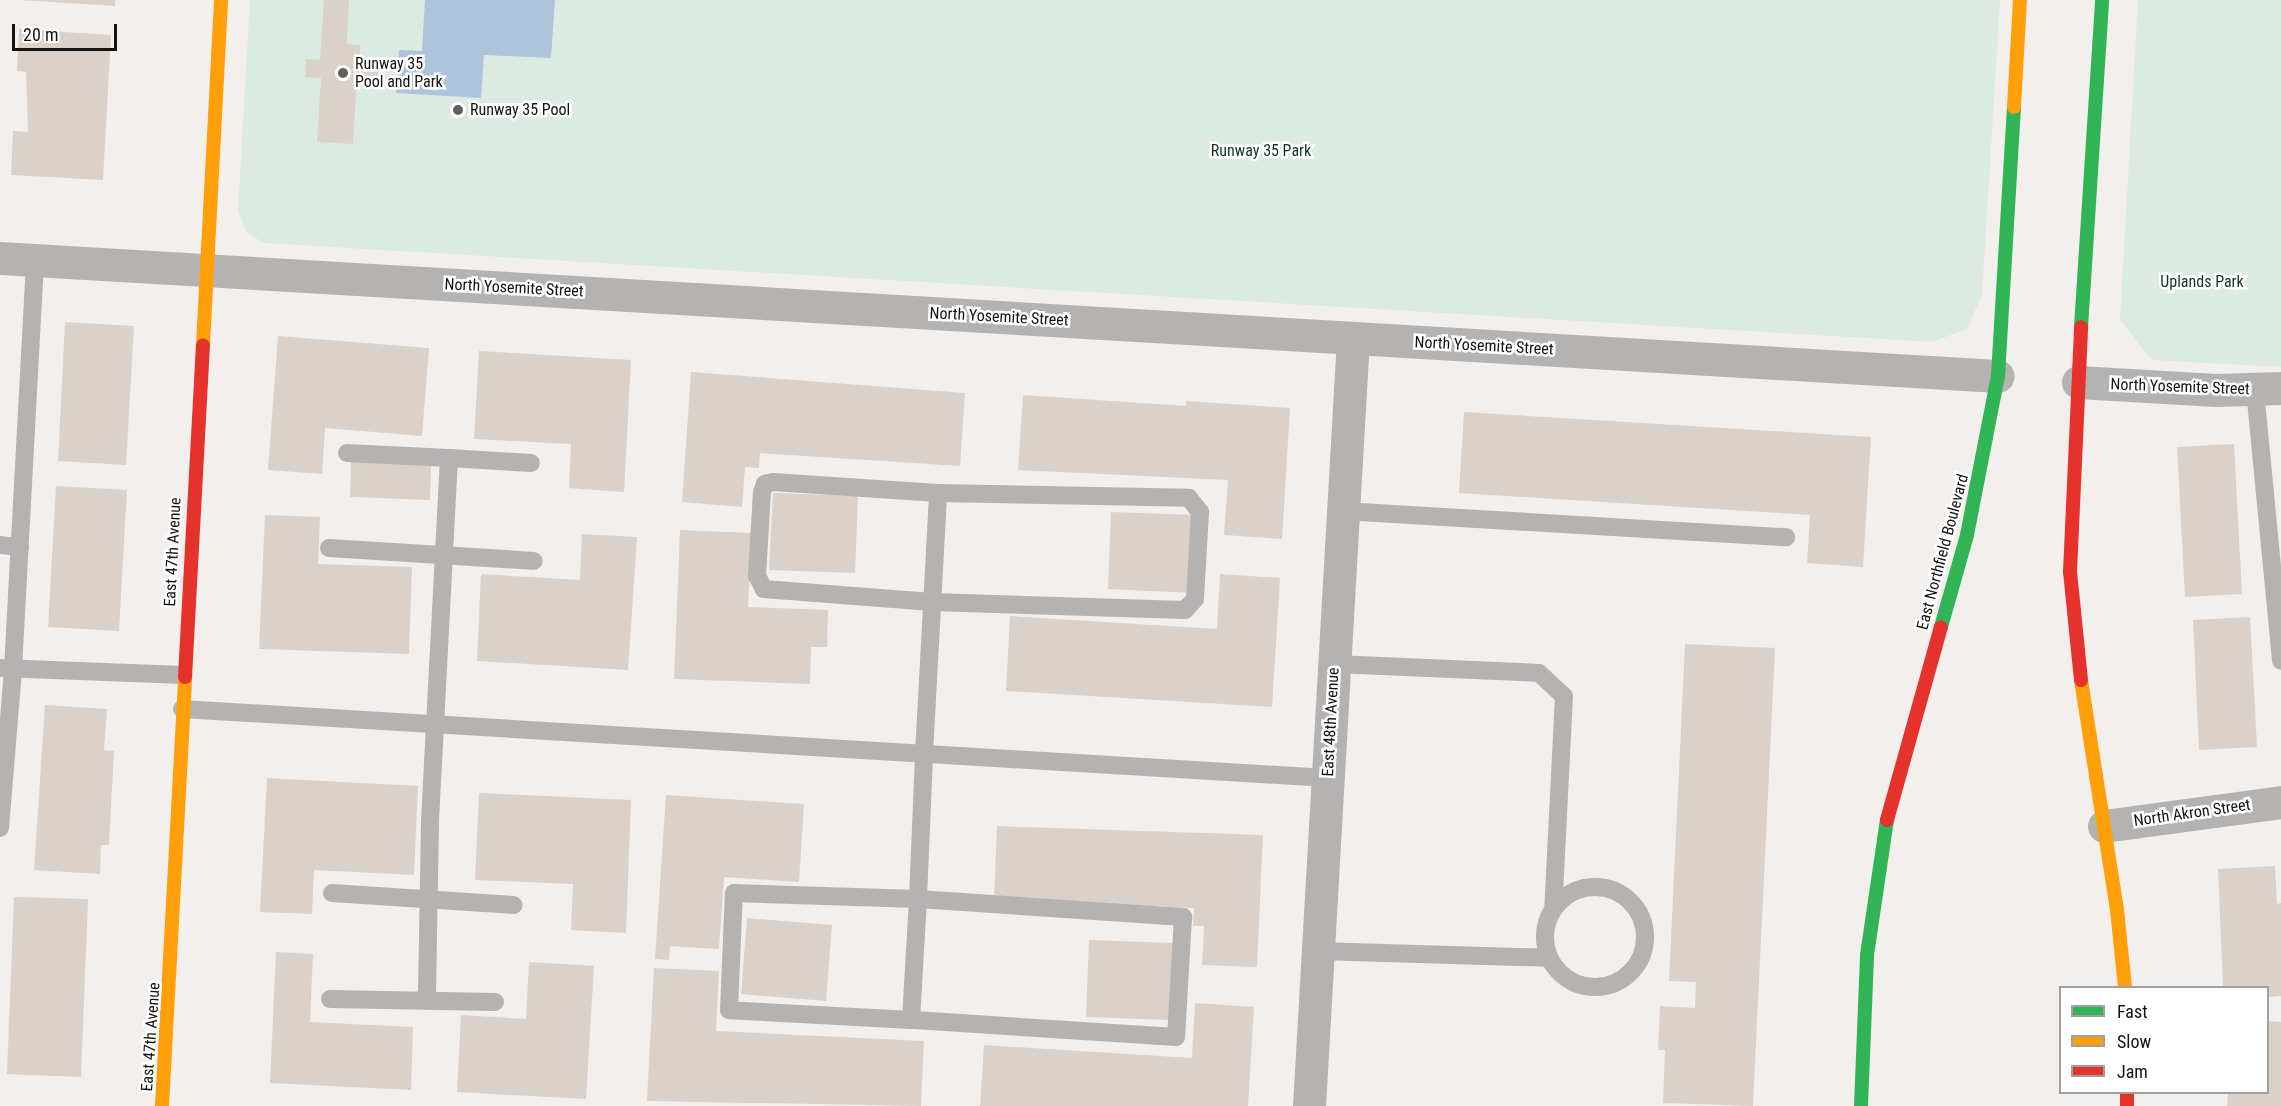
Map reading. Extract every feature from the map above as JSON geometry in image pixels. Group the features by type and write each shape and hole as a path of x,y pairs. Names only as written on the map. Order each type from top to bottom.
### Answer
{"main road":[{"name":"East 47th Avenue","path":"162,1106 173,958 183,675 221,0"},
{"name":"East Northfield Boulevard","path":"1861,1106 1867,955 1882,838 1967,535 1998,376 2020,0"},
{"path":"2102,0 2078,382 2070,572 2079,669 2104,826 2125,986"}],"street":[{"name":"North Yosemite Street","path":"0,258 1998,376"},
{"name":"East 48th Avenue","path":"1309,1106 1353,338"},
{"name":"North Yosemite Street","path":"2078,382 2268,389"},
{"name":"North Akron Street","path":"2104,826 2281,801"}],"lane":[{"path":"0,828 7,669 21,546 35,260"},
{"path":"2268,389 2281,661"},
{"path":"347,453 531,463"},
{"path":"428,1000 429,898 442,553 449,458"},
{"path":"765,484 938,494 1189,498 1200,512 1195,599 1185,610 932,602 764,589 757,576 765,484"},
{"path":"911,1020 938,494"},
{"path":"1343,512 1786,537"},
{"path":"0,545 21,546"},
{"path":"329,548 442,553 534,561"},
{"path":"1335,664 1539,673 1564,696 1553,910 1544,942 1549,958 1571,982 1603,987 1619,982 1632,972 1642,958 1645,942 1638,910 1612,889 1579,890 1564,897 1553,910"},
{"path":"7,669 183,675"},
{"path":"182,709 436,728 1328,778"},
{"path":"332,893 514,905"},
{"path":"734,893 918,899 1183,917 1176,1037 911,1020 729,1010 734,893"},
{"path":"1318,951 1549,958"},
{"path":"330,999 495,1002"}],"green space":[{"name":"Runway 35 Park","path":"250,0 2000,0 1982,295 1967,329 1932,342 264,243 246,232 238,210"},
{"name":"Uplands Park","path":"2138,0 2281,0 2281,367 2152,360 2120,320"}],"water":[{"name":"Runway 35 Pool","path":"425,0 555,0 551,58 484,55 481,98 396,93 399,50 422,51"}],"building":[{"path":"19,0 115,0 115,6"},
{"name":"Runway 35 Pool and Park","path":"324,0 349,0 347,44 360,45 360,61 381,62 380,82 357,81 353,144 317,142 321,78 305,77 306,59 320,60"},
{"path":"19,29 111,35 103,180 11,175 13,131 28,132 26,72 17,71"},
{"path":"65,322 134,326 126,465 58,461"},
{"path":"278,336 429,348 422,436 325,428 322,474 268,470"},
{"path":"479,351 631,360 624,492 569,488 571,444 474,439"},
{"path":"691,372 965,393 960,466 760,453 759,468 745,467 742,507 682,502"},
{"path":"1023,395 1186,406 1186,401 1290,408 1282,539 1224,535 1228,480 1018,470"},
{"path":"1464,412 1871,437 1863,567 1807,563 1810,515 1459,493"},
{"path":"2234,444 2242,594 2185,597 2177,447"},
{"path":"351,461 431,464 430,500 350,497"},
{"path":"56,486 127,490 119,631 48,627"},
{"path":"773,493 858,496 855,573 769,570"},
{"path":"1111,512 1195,515 1192,593 1108,589"},
{"path":"265,515 320,517 318,564 412,567 409,654 259,649"},
{"path":"680,530 752,533 748,607 828,610 827,647 811,647 810,684 674,679"},
{"path":"582,534 637,537 628,670 477,661 481,574 580,580"},
{"path":"1220,574 1280,578 1272,707 1006,691 1010,616 1217,629"},
{"path":"2250,617 2257,747 2199,750 2193,620"},
{"path":"1685,644 1775,648 1753,1106 1663,1103 1665,1050 1658,1050 1660,1006 1695,1008 1696,982 1669,981"},
{"path":"45,705 107,709 104,750 114,751 109,845 101,845 100,874 34,870"},
{"path":"267,778 418,786 414,875 314,870 312,914 260,912"},
{"path":"479,793 631,800 626,933 571,930 573,884 475,880"},
{"path":"666,795 804,804 799,882 724,877 719,949 670,946 669,960 655,959"},
{"path":"997,826 1263,835 1257,967 1202,965 1204,926 1193,926 1194,908 994,899"},
{"path":"2275,866 2277,904 2281,903 2281,996 2269,997 2269,986 2223,986 2218,869"},
{"path":"14,897 88,899 81,1077 7,1074"},
{"path":"747,918 832,925 826,1001 741,994"},
{"path":"1089,940 1173,943 1170,1020 1086,1017"},
{"path":"276,952 313,954 310,1022 413,1027 411,1090 270,1083"},
{"path":"529,962 594,966 586,1099 457,1092 461,1015 526,1019"},
{"path":"654,968 719,971 716,1031 924,1041 921,1106 647,1101"},
{"path":"1195,1003 1254,1007 1248,1106 980,1106 984,1045 1192,1058"},
{"path":"2269,1021 2281,1022 2281,1106 2227,1106 2228,1094 2269,1094"}],"traffic: fast":[{"path":"2081,327 2102,0"},
{"path":"1941,627 1967,535 1998,376 2014,107"},
{"path":"1861,1106 1867,955 1887,820"}],"traffic: slow":[{"path":"203,345 221,0"},
{"path":"2014,107 2020,0"},
{"path":"162,1106 185,677"},
{"path":"2081,680 2117,910 2125,986"}],"traffic: jam":[{"path":"2081,327 2070,572 2081,680"},
{"path":"185,677 203,345"},
{"path":"1887,820 1941,627"},
{"path":"2127,1094 2127,1106"}],"place":[{"name":"Runway 35 Pool and Park","path":"343,73"},
{"name":"Runway 35 Pool","path":"458,110"}]}
